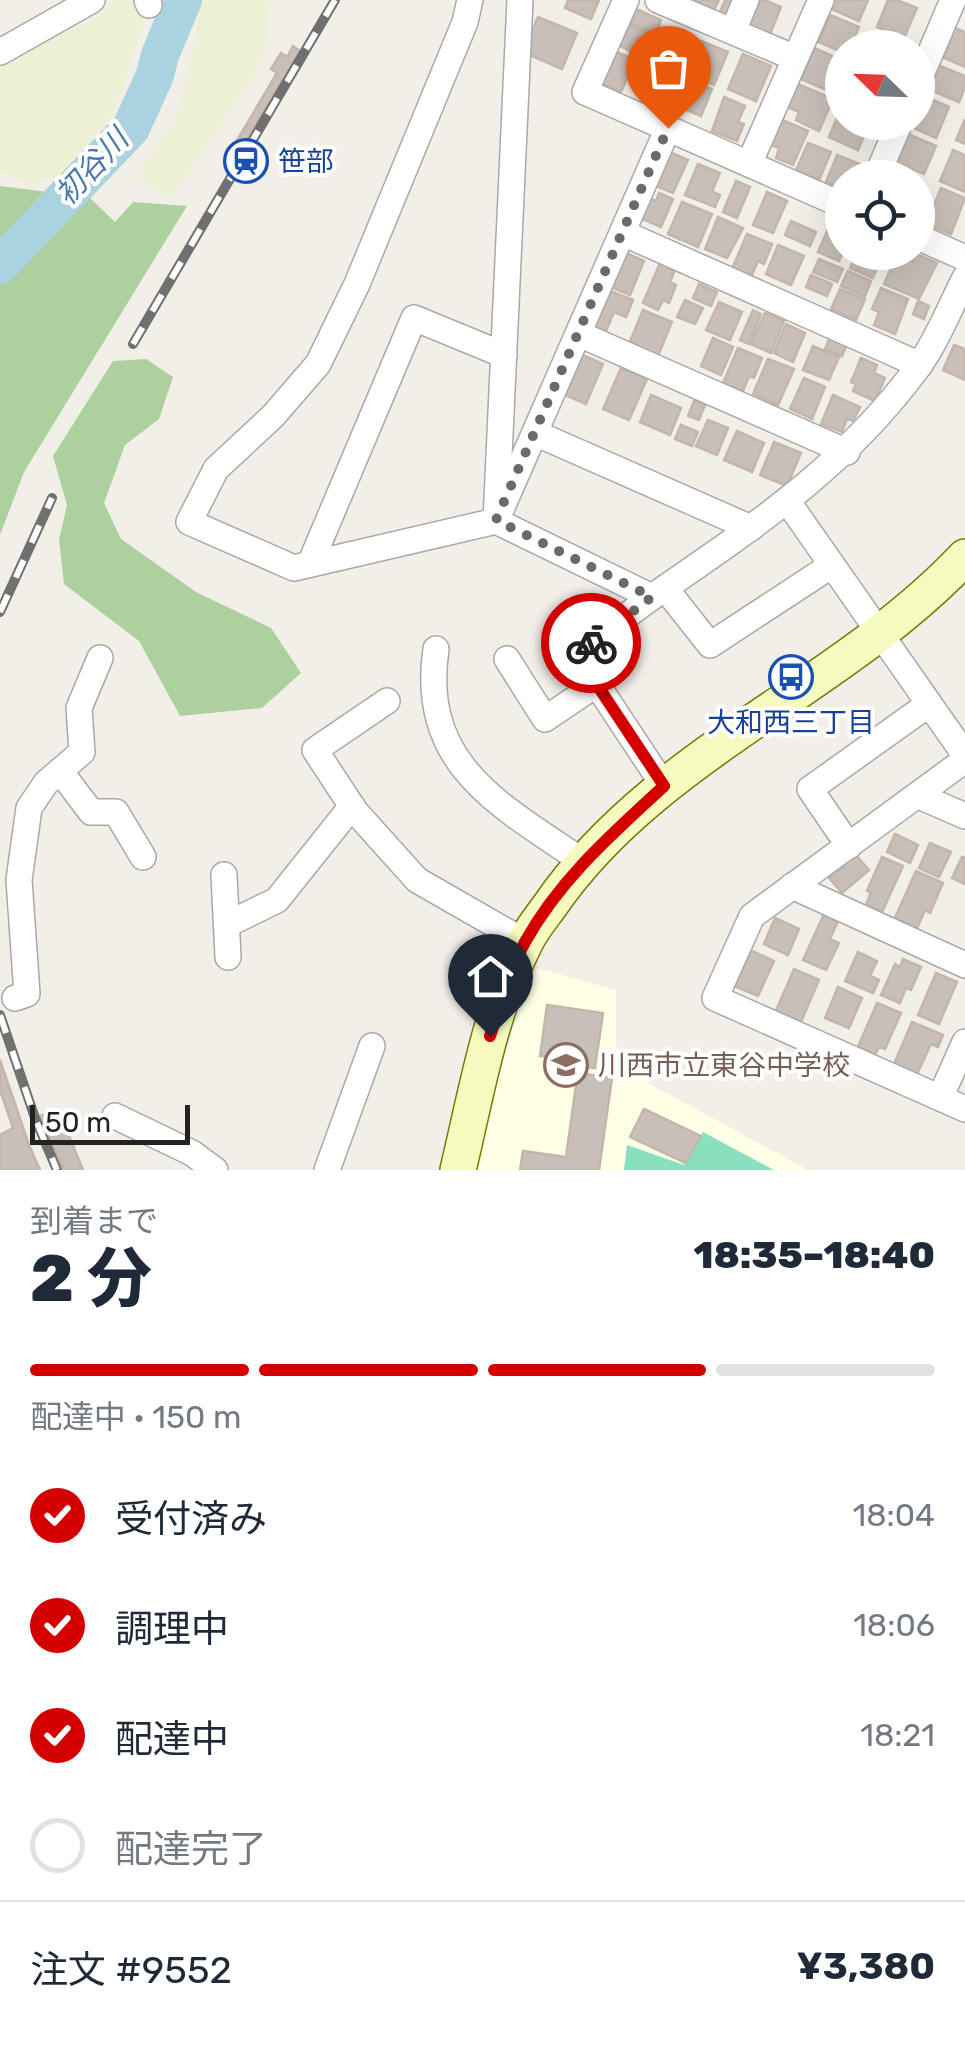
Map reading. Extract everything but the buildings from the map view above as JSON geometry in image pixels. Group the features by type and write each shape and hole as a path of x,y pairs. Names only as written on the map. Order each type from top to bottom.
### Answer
{"street":[{"path":"0,52 92,0"},
{"path":"470,0 465,22 357,284 318,364 273,416 216,468 189,522 294,568 496,520 658,593 710,645 832,565"},
{"path":"496,520 520,0"},
{"path":"626,0 585,92 825,197"},
{"path":"658,0 796,58"},
{"path":"733,32 746,0"},
{"path":"749,164 821,0"},
{"path":"935,42 953,0"},
{"path":"496,520 668,128"},
{"path":"623,233 920,364"},
{"path":"935,245 965,258"},
{"path":"664,786 576,653 788,502 847,452 920,364 965,278"},
{"path":"310,564 414,318 504,355"},
{"path":"578,334 847,452"},
{"path":"535,433 751,528"},
{"path":"788,502 965,758 919,796 752,916 716,998 965,1108"},
{"path":"458,1170 490,1036 525,942 582,861 664,786 880,634 965,558"},
{"path":"436,649 433,673 437,722 459,764 484,791 582,861"},
{"path":"15,998 28,994 19,880 29,808 46,783 82,752 79,708 100,658"},
{"path":"507,658 545,719 597,684"},
{"path":"387,701 316,750 352,806 418,880 525,942"},
{"path":"848,846 810,789 929,704"},
{"path":"60,771 91,812 116,812 142,857"},
{"path":"919,796 965,816"},
{"path":"228,924 276,900 352,806"},
{"path":"224,875 228,958"},
{"path":"792,886 965,965"},
{"path":"940,1098 965,1042"},
{"path":"327,1170 372,1046"},
{"path":"116,1116 192,1152 215,1170"}],"shaded area":[{"path":"112,0 140,0 147,14 114,112 62,174 31,186 0,170 0,62 12,53 98,18"},
{"path":"201,0 270,0 268,35 261,64 171,198 135,178 175,120"},
{"name":"川西市立東谷中学校","path":"537,968 616,990 616,1046 650,1084 808,1170 469,1170 473,1132"}],"green space":[{"path":"0,186 89,197 115,222 133,202 187,206 24,472 0,535"},
{"path":"146,359 173,377 159,419 125,445 104,503 121,539 196,592 271,628 301,673 262,708 180,716 139,641 64,584 59,540 67,505 53,456 113,361"},
{"path":"703,1132 774,1170 624,1170 627,1145 684,1165"}],"waterway":[{"name":"初谷川","path":"0,265 131,128 183,0"}],"railway":[{"path":"133,344 335,0"},
{"path":"0,612 52,498"},
{"path":"0,1015 57,1170"}],"way so far":[{"path":"591,643 652,597 496,520 668,128"}],"place":[{"name":"笹部","path":"246,161"},
{"name":"大和西三丁目","path":"791,677"},
{"name":"川西市立東谷中学校","path":"566,1065"}],"route":[{"path":"490,1036 525,942 568,878 664,786 576,653 591,643"}]}
